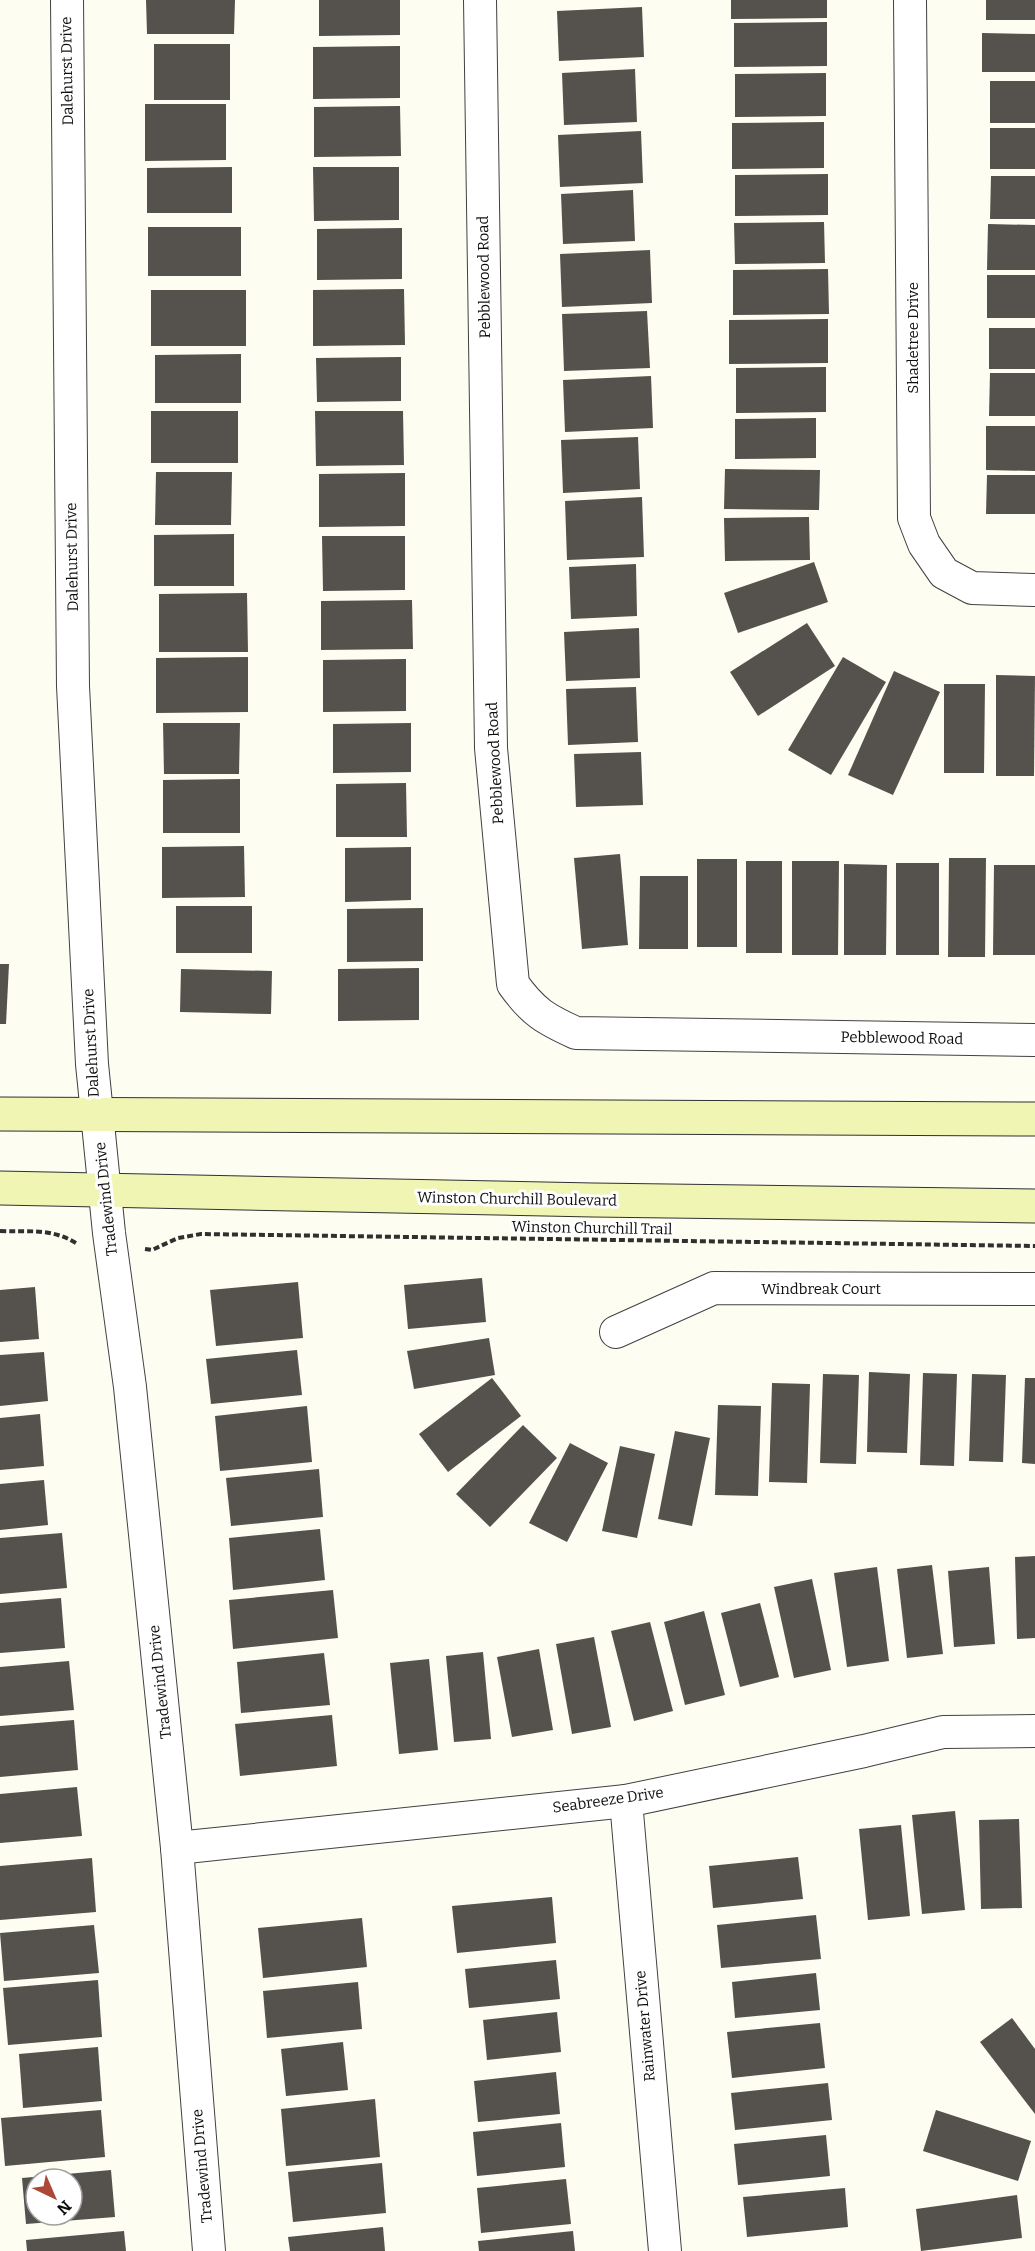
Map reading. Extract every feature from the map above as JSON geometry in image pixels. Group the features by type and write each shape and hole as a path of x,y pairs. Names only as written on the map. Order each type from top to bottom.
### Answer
{"main road":[{"path":"0,1114 1035,1119"},
{"name":"Winston Churchill Boulevard","path":"0,1188 1035,1206"}],"street":[{"name":"Dalehurst Drive","path":"67,0 73,686 96,1114"},
{"name":"Pebblewood Road","path":"480,0 491,748 513,984 528,1005 548,1021 576,1032 1035,1040"},
{"name":"Shadetree Drive","path":"910,0 914,518 924,544 944,573 972,588 1035,590"},
{"name":"Tradewind Drive","path":"96,1114 131,1399 177,1848 209,2251"},
{"name":"Windbreak Court","path":"616,1332 714,1288 1035,1289"},
{"name":"Seabreeze Drive","path":"177,1848 626,1801 864,1752 942,1732 1035,1731"},
{"name":"Rainwater Drive","path":"626,1801 665,2251"}],"path":[{"path":"0,1231 61,1234 85,1250"},
{"name":"Winston Churchill Trail","path":"152,1250 178,1238 201,1234 1035,1246"}],"building":[{"path":"146,0 235,0 234,34 147,34"},
{"path":"319,0 400,0 400,35 319,36"},
{"path":"731,0 827,0 827,18 731,19"},
{"path":"986,0 1035,0 1035,20 986,20"},
{"path":"642,7 644,57 559,61 557,11"},
{"path":"827,22 827,66 734,67 734,23"},
{"path":"982,33 1035,34 1035,72 982,72"},
{"path":"154,44 230,44 230,100 154,100"},
{"path":"400,46 400,98 313,99 313,47"},
{"path":"635,69 637,122 564,125 562,73"},
{"path":"826,73 826,116 735,117 735,74"},
{"path":"990,81 1035,81 1035,123 990,123"},
{"path":"145,104 226,104 226,160 145,161"},
{"path":"400,106 401,156 314,157 314,107"},
{"path":"824,122 824,168 732,169 732,123"},
{"path":"990,128 1035,128 1035,169 990,169"},
{"path":"641,131 643,183 560,187 558,135"},
{"path":"232,167 232,213 147,213 147,168"},
{"path":"313,167 399,167 399,220 314,221"},
{"path":"828,174 828,215 735,216 735,175"},
{"path":"991,176 1035,176 1035,219 990,219"},
{"path":"633,190 635,241 563,244 561,194"},
{"path":"824,222 825,263 735,264 734,223"},
{"path":"988,224 1035,225 1035,270 987,270"},
{"path":"148,227 241,227 241,276 148,276"},
{"path":"402,228 402,279 317,280 317,229"},
{"path":"650,250 652,303 562,307 560,254"},
{"path":"828,269 829,314 733,315 733,270"},
{"path":"987,275 1035,275 1035,318 987,318"},
{"path":"404,289 405,345 313,346 313,290"},
{"path":"151,290 246,290 246,346 151,346"},
{"path":"647,311 650,368 564,371 562,314"},
{"path":"828,319 828,363 729,364 729,320"},
{"path":"989,328 1035,328 1035,369 989,369"},
{"path":"241,354 241,403 155,403 155,355"},
{"path":"401,357 401,401 317,402 316,358"},
{"path":"826,367 826,412 736,413 736,368"},
{"path":"990,373 1035,373 1035,416 989,416"},
{"path":"651,376 653,428 565,432 563,380"},
{"path":"151,411 238,411 238,463 151,463"},
{"path":"315,411 403,411 404,465 316,466"},
{"path":"816,418 816,458 735,459 735,419"},
{"path":"986,426 1035,426 1035,471 986,470"},
{"path":"638,437 640,489 563,493 561,440"},
{"path":"725,469 820,470 819,510 724,509"},
{"path":"156,472 232,472 231,525 155,525"},
{"path":"405,473 405,526 319,527 319,474"},
{"path":"987,475 1035,475 1035,514 986,514"},
{"path":"642,497 644,557 567,560 565,501"},
{"path":"809,517 810,560 725,561 724,518"},
{"path":"234,534 234,586 154,586 154,535"},
{"path":"322,536 405,536 405,590 323,591"},
{"path":"814,562 828,602 738,633 724,593"},
{"path":"636,564 637,616 571,619 569,567"},
{"path":"247,593 248,652 159,652 159,594"},
{"path":"412,600 413,649 321,650 321,601"},
{"path":"807,623 835,666 758,716 730,672"},
{"path":"639,628 640,678 566,681 564,632"},
{"path":"248,657 248,712 156,713 156,658"},
{"path":"843,657 886,682 831,775 788,750"},
{"path":"406,659 406,711 323,712 323,660"},
{"path":"894,671 940,692 893,795 848,775"},
{"path":"996,675 1035,676 1034,776 996,776"},
{"path":"944,684 985,684 984,773 944,773"},
{"path":"636,687 638,742 568,745 566,689"},
{"path":"163,723 240,723 239,774 164,774"},
{"path":"411,723 411,772 333,773 333,724"},
{"path":"641,752 643,805 576,807 574,754"},
{"path":"240,779 240,833 163,833 163,780"},
{"path":"406,783 407,837 336,837 336,784"},
{"path":"244,846 245,897 162,898 162,847"},
{"path":"411,847 411,900 345,902 345,848"},
{"path":"620,854 628,945 582,949 574,858"},
{"path":"949,858 986,858 985,957 948,957"},
{"path":"697,859 737,859 737,947 697,947"},
{"path":"746,861 782,861 782,953 746,953"},
{"path":"792,861 839,861 838,955 792,955"},
{"path":"896,863 939,863 939,955 896,955"},
{"path":"844,864 887,865 886,955 844,955"},
{"path":"994,865 1035,865 1035,955 993,955"},
{"path":"640,876 688,876 688,949 639,949"},
{"path":"176,906 252,906 252,953 176,953"},
{"path":"423,908 423,961 347,962 347,909"},
{"path":"0,964 9,964 6,1024 0,1024"},
{"path":"419,968 419,1020 338,1021 338,969"},
{"path":"181,969 272,971 271,1014 180,1012"},
{"path":"482,1278 486,1322 408,1329 404,1285"},
{"path":"298,1282 303,1338 216,1346 210,1290"},
{"path":"35,1287 39,1339 0,1342 0,1290"},
{"path":"489,1338 495,1375 414,1389 407,1351"},
{"path":"297,1350 302,1395 211,1404 206,1359"},
{"path":"44,1352 48,1401 0,1406 0,1355"},
{"path":"869,1372 910,1374 907,1453 867,1452"},
{"path":"923,1373 957,1374 954,1466 920,1465"},
{"path":"823,1374 859,1375 856,1464 820,1463"},
{"path":"972,1374 1006,1375 1003,1462 969,1461"},
{"path":"492,1378 521,1416 448,1472 419,1434"},
{"path":"1025,1378 1035,1378 1035,1464 1022,1463"},
{"path":"772,1383 810,1384 807,1483 769,1482"},
{"path":"718,1405 761,1406 758,1496 715,1495"},
{"path":"307,1406 312,1462 220,1471 215,1416"},
{"path":"40,1414 44,1466 0,1470 0,1418"},
{"path":"523,1425 557,1458 490,1527 456,1494"},
{"path":"675,1431 710,1438 692,1526 658,1519"},
{"path":"570,1443 608,1463 567,1542 529,1523"},
{"path":"620,1446 655,1454 637,1538 602,1531"},
{"path":"319,1469 323,1517 231,1526 226,1478"},
{"path":"44,1480 48,1525 0,1530 0,1484"},
{"path":"320,1529 325,1580 233,1590 229,1538"},
{"path":"62,1533 67,1588 0,1594 0,1538"},
{"path":"1035,1556 1035,1638 1017,1639 1015,1557"},
{"path":"932,1565 943,1654 907,1658 897,1569"},
{"path":"877,1567 889,1661 847,1667 834,1573"},
{"path":"989,1567 995,1644 954,1647 948,1571"},
{"path":"812,1579 831,1670 794,1678 774,1587"},
{"path":"333,1590 338,1638 233,1649 229,1600"},
{"path":"61,1598 65,1648 0,1653 0,1603"},
{"path":"760,1603 779,1677 740,1687 721,1613"},
{"path":"704,1611 725,1695 685,1705 664,1622"},
{"path":"650,1622 673,1711 634,1721 611,1631"},
{"path":"594,1637 611,1727 572,1734 556,1644"},
{"path":"539,1649 553,1730 512,1737 497,1657"},
{"path":"483,1652 491,1739 454,1742 446,1656"},
{"path":"324,1653 330,1705 241,1713 237,1662"},
{"path":"429,1659 438,1750 399,1754 390,1663"},
{"path":"69,1661 74,1710 0,1716 0,1667"},
{"path":"332,1715 337,1766 240,1776 235,1724"},
{"path":"74,1720 78,1770 0,1777 0,1726"},
{"path":"77,1787 82,1836 0,1843 0,1794"},
{"path":"955,1811 965,1910 922,1914 912,1815"},
{"path":"1019,1819 1022,1908 981,1909 979,1820"},
{"path":"901,1825 910,1916 868,1920 859,1829"},
{"path":"798,1857 803,1899 713,1908 709,1866"},
{"path":"92,1858 96,1912 0,1920 0,1866"},
{"path":"552,1897 556,1943 457,1953 452,1906"},
{"path":"816,1915 821,1959 721,1968 717,1925"},
{"path":"362,1918 367,1967 263,1978 258,1928"},
{"path":"94,1925 99,1973 4,1981 0,1933"},
{"path":"556,1960 560,1999 469,2008 465,1969"},
{"path":"816,1973 820,2010 735,2018 732,1982"},
{"path":"98,1980 102,2037 8,2045 3,1988"},
{"path":"358,1982 362,2029 267,2038 263,1991"},
{"path":"557,2012 561,2052 487,2060 483,2020"},
{"path":"1012,2018 1035,2049 1035,2114 980,2042"},
{"path":"820,2023 825,2068 732,2078 727,2032"},
{"path":"343,2042 348,2090 286,2096 281,2049"},
{"path":"98,2047 102,2101 23,2108 19,2054"},
{"path":"556,2072 560,2114 478,2122 474,2081"},
{"path":"828,2083 832,2120 735,2130 731,2093"},
{"path":"375,2099 380,2157 286,2166 281,2109"},
{"path":"101,2110 105,2157 5,2166 1,2118"},
{"path":"936,2110 1031,2141 1018,2181 923,2151"},
{"path":"561,2123 565,2167 477,2176 473,2132"},
{"path":"826,2135 830,2176 738,2185 734,2144"},
{"path":"382,2163 386,2213 293,2222 288,2172"},
{"path":"111,2170 115,2217 84,2219 84,2172"},
{"path":"22,2178 24,2178 24,2201"},
{"path":"566,2179 571,2224 481,2233 477,2188"},
{"path":"845,2188 848,2227 747,2237 743,2197"},
{"path":"1017,2195 1022,2238 921,2251 916,2209"},
{"path":"383,2227 385,2251 290,2251 288,2237"},
{"path":"124,2231 126,2251 27,2251 26,2240"},
{"path":"573,2231 575,2251 479,2251 478,2241"}]}
